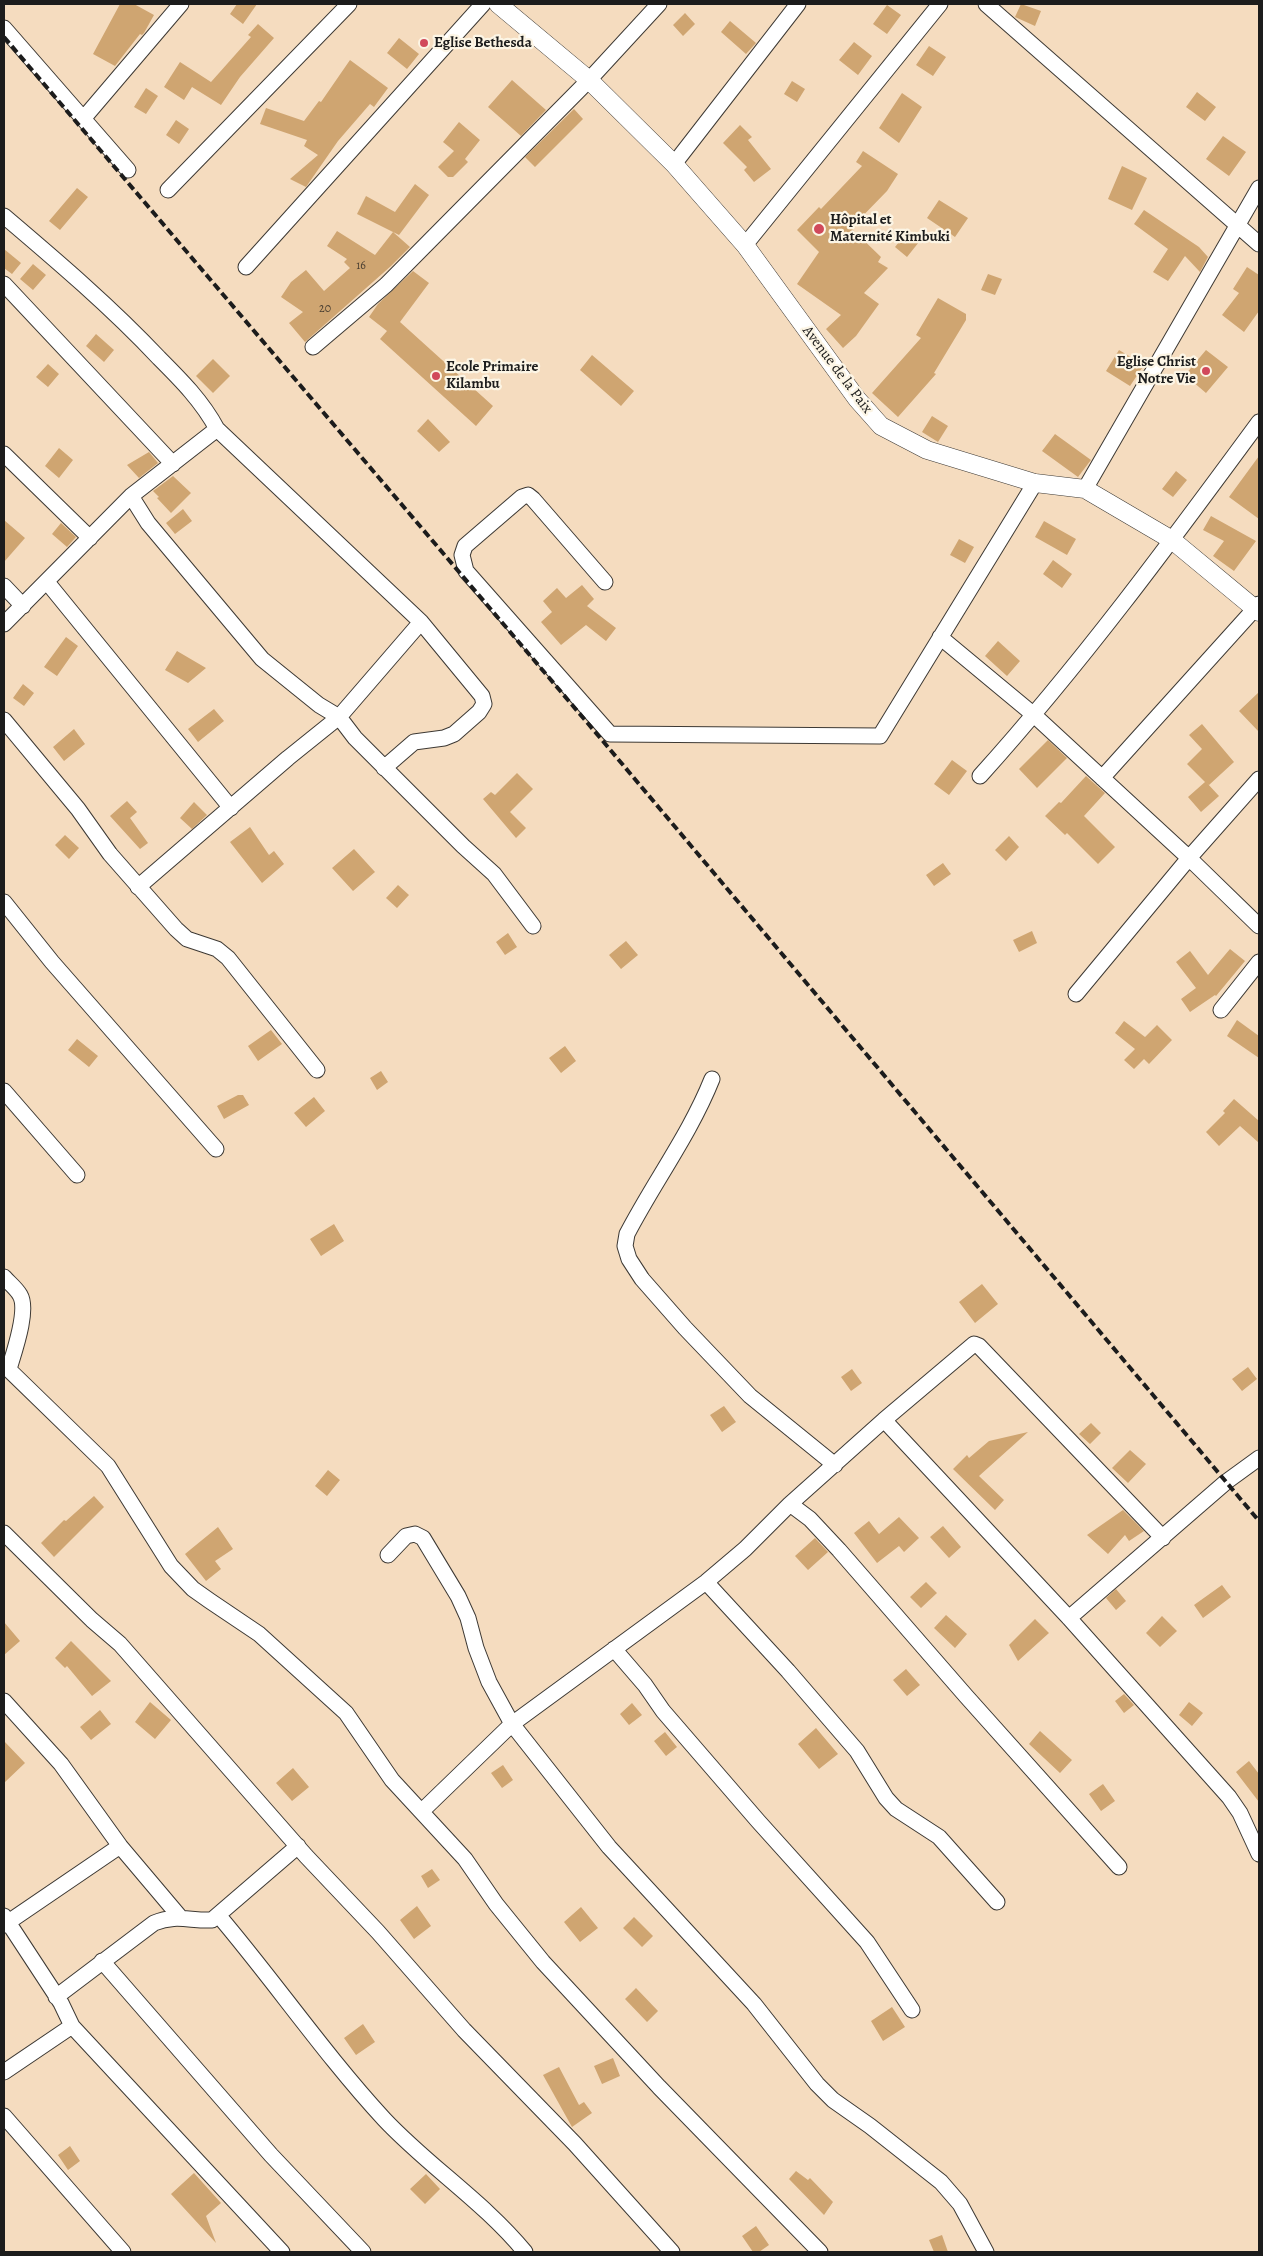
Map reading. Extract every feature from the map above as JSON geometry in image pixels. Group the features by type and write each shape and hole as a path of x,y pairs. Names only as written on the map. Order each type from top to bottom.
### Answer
{"street":[{"path":"83,119 181,4"},
{"path":"168,190 349,4"},
{"path":"246,267 483,4"},
{"name":"Avenue de la Paix","path":"498,4 589,80 674,164 744,245 857,399 881,426 926,450 1035,483 1085,489 1172,540 1258,608"},
{"path":"313,347 386,286 589,80 659,4"},
{"path":"674,164 798,4"},
{"path":"744,245 940,4"},
{"path":"986,4 1259,244"},
{"path":"4,28 128,170"},
{"path":"1085,489 1259,188"},
{"path":"5,219 62,265 141,338 202,403 217,429 421,622 482,696 484,704 479,712 454,734 444,738 414,742 384,768"},
{"path":"4,284 173,464"},
{"path":"980,776 1034,715 1172,540 1259,422"},
{"path":"4,624 48,582 131,496 217,429"},
{"path":"4,454 90,538"},
{"path":"605,582 528,495 522,497 465,546 462,555 466,571 607,731 614,735 880,736 1035,483"},
{"path":"131,496 148,523 262,659 319,705 339,717 355,738 384,768 462,846 494,874 533,926"},
{"path":"48,582 231,808"},
{"path":"4,586 23,606"},
{"path":"1102,778 1258,608"},
{"path":"138,887 339,717 421,622"},
{"path":"940,637 1034,715 1189,858 1259,926"},
{"path":"4,720 78,809 110,854 138,887 187,939 217,949 228,958 317,1070"},
{"path":"1076,994 1189,858 1259,779"},
{"path":"4,902 52,962 216,1148"},
{"path":"1221,1010 1259,962"},
{"path":"712,1079 688,1129 627,1234 625,1246 629,1259 642,1279 721,1367 750,1396 835,1464"},
{"path":"4,1091 77,1175"},
{"path":"4,1277 20,1294 23,1301 23,1311 6,1367 108,1466 171,1566 204,1597 259,1634 346,1713 392,1780 465,1859 496,1904 550,1969 659,2087 820,2252"},
{"path":"422,1811 512,1724 706,1582 745,1549 790,1504 884,1420 974,1344 980,1346 1163,1538"},
{"path":"884,1420 1069,1618 1228,1797 1240,1814 1259,1854"},
{"path":"1069,1618 1097,1591 1163,1538 1226,1482 1259,1458"},
{"path":"790,1504 810,1519 839,1550 1119,1867"},
{"path":"4,1533 92,1620 120,1644 298,1846 378,1932 464,2030 575,2144 672,2252"},
{"path":"388,1555 406,1536 415,1534 423,1538 458,1596 468,1618 476,1648 489,1682 512,1724 609,1847 754,2004 817,2084 833,2100 870,2126 941,2182 960,2204 986,2252"},
{"path":"706,1582 788,1671 857,1751 891,1803 939,1837 997,1902"},
{"path":"614,1649 645,1685 663,1711 758,1821 867,1942 912,2010"},
{"path":"4,1701 61,1764 120,1846 180,1917"},
{"path":"120,1846 5,1921 56,1997 72,2026 282,2252"},
{"path":"56,1997 154,1924 165,1919 180,1917 212,1920 219,1916 298,1846"},
{"path":"219,1916 280,1990 336,2065 386,2121 495,2219 525,2252"},
{"path":"102,1961 271,2155 363,2252"},
{"path":"4,2072 72,2026"},
{"path":"4,2116 123,2252"}],"building":[{"path":"120,4 134,4 154,15 144,33 140,34 115,66 93,54"},
{"path":"237,4 257,4 243,24 230,14"},
{"path":"1021,4 1041,11 1035,26 1015,17"},
{"path":"887,5 901,15 887,34 873,24"},
{"path":"685,13 695,24 683,36 673,25"},
{"path":"730,21 756,43 746,54 721,32"},
{"path":"258,24 274,38 240,77 221,105 192,87 184,100 164,87 180,62 211,82 251,37 248,35"},
{"path":"399,38 419,54 407,69 387,53"},
{"path":"854,42 872,56 858,75 839,60"},
{"path":"929,46 946,57 933,76 916,65"},
{"path":"350,60 388,88 374,107 370,104 338,141 306,187 290,179 318,155 304,146 307,140 260,124 266,108 304,121 319,101 321,102"},
{"path":"512,80 546,110 521,136 488,107"},
{"path":"792,81 805,89 797,102 784,94"},
{"path":"146,88 158,96 146,114 134,107"},
{"path":"1197,92 1216,107 1205,121 1186,107"},
{"path":"902,93 922,107 899,143 879,128"},
{"path":"574,109 583,119 535,167 525,157"},
{"path":"176,120 189,129 179,144 166,135"},
{"path":"459,122 480,140 465,159 468,162 453,177 448,177 438,167 454,151 443,142"},
{"path":"740,125 752,137 748,140 771,169 754,182 744,170 747,167 723,143"},
{"path":"1223,136 1246,152 1229,176 1206,159"},
{"path":"863,151 898,174 887,191 851,228 881,257 878,262 888,268 864,293 879,304 856,336 843,348 826,329 841,315 797,284 819,252 797,230 819,207 821,209 862,166 856,162"},
{"path":"1122,166 1147,178 1132,210 1108,199"},
{"path":"415,184 429,195 399,235 357,214 366,196 395,212"},
{"path":"77,188 88,197 60,230 49,221"},
{"path":"939,200 968,218 955,237 927,218"},
{"path":"1144,210 1199,247 1208,257 1200,272 1185,256 1168,281 1153,272 1168,249 1134,224"},
{"path":"337,231 375,255 393,232 410,247 305,342 289,323 303,312 281,297 291,282 306,270 324,291 350,268 344,262 347,259 327,246"},
{"path":"907,232 919,242 907,257 895,247"},
{"path":"4,249 21,263 12,274 4,268"},
{"path":"33,264 46,275 33,290 20,279"},
{"path":"1247,267 1259,275 1259,311 1244,332 1222,315 1239,293 1233,289"},
{"path":"413,271 429,283 400,322 493,406 476,426 380,339 387,331 369,317 378,304"},
{"path":"988,274 1002,279 995,295 981,290"},
{"path":"938,298 966,314 966,320 934,373 936,374 898,417 872,393 921,338 916,335"},
{"path":"96,334 114,350 104,362 86,346"},
{"path":"1119,350 1144,365 1130,386 1106,371"},
{"name":"Eglise Christ Notre Vie","path":"1206,350 1228,367 1206,393 1185,375"},
{"path":"592,355 634,391 621,406 580,370"},
{"path":"213,359 230,376 213,393 196,376"},
{"path":"48,364 59,374 48,387 36,377"},
{"path":"932,416 948,426 938,442 922,432"},
{"path":"428,419 450,442 439,452 417,431"},
{"path":"1055,434 1091,460 1078,477 1042,451"},
{"path":"59,448 73,460 59,478 45,466"},
{"path":"149,452 158,463 139,478 127,465"},
{"path":"1259,456 1259,519 1229,497"},
{"path":"1176,471 1187,480 1173,497 1162,489"},
{"path":"173,476 191,493 171,513 153,491"},
{"path":"183,509 192,521 175,534 166,523"},
{"path":"1211,516 1256,541 1234,571 1213,556 1224,541 1203,530"},
{"path":"4,520 25,538 4,562"},
{"path":"1044,521 1076,539 1067,555 1035,537"},
{"path":"61,523 76,537 67,547 52,534"},
{"path":"959,539 974,547 965,563 950,555"},
{"path":"1053,560 1072,574 1062,588 1043,574"},
{"path":"582,585 594,599 587,606 616,628 606,641 586,625 561,645 541,622 552,612 543,601 557,588 566,598"},
{"path":"66,637 78,646 57,676 44,667"},
{"path":"998,641 1020,661 1007,676 985,656"},
{"path":"177,651 206,668 188,683 165,670"},
{"path":"23,684 34,693 24,706 13,698"},
{"path":"1259,692 1259,732 1239,711"},
{"path":"214,709 224,721 198,742 188,729"},
{"path":"1202,724 1234,762 1209,785 1207,783 1219,796 1201,812 1188,797 1205,782 1187,764 1202,749 1189,735"},
{"path":"74,729 85,744 64,761 53,747"},
{"path":"1048,740 1067,758 1037,788 1019,769"},
{"path":"952,760 967,771 949,795 934,784"},
{"path":"517,773 533,789 510,812 526,828 516,838 483,799 491,792 495,795"},
{"path":"1086,776 1105,793 1084,816 1115,847 1098,864 1067,833 1065,835 1045,816 1059,802 1061,803"},
{"path":"127,801 137,812 130,818 148,843 140,849 110,816"},
{"path":"194,802 207,815 192,829 180,818"},
{"path":"250,827 269,855 274,851 284,864 262,883 230,842"},
{"path":"65,835 79,848 69,859 55,845"},
{"path":"1009,836 1019,847 1006,861 995,850"},
{"path":"354,849 375,872 353,891 332,868"},
{"path":"943,863 951,874 934,886 926,875"},
{"path":"398,885 409,895 397,908 386,898"},
{"path":"1032,931 1037,943 1019,952 1013,940"},
{"path":"508,933 517,947 505,955 496,942"},
{"path":"626,941 638,955 621,969 609,955"},
{"path":"1230,949 1245,961 1216,996 1190,1012 1181,999 1196,988 1176,962 1190,951 1208,975"},
{"path":"1237,1020 1259,1036 1259,1058 1227,1036"},
{"path":"1124,1021 1145,1037 1157,1025 1172,1040 1149,1064 1144,1059 1134,1069 1124,1060 1135,1049 1115,1033"},
{"path":"271,1030 282,1044 258,1061 248,1046"},
{"path":"77,1039 98,1056 89,1067 68,1050"},
{"path":"565,1046 576,1061 561,1073 549,1058"},
{"path":"381,1071 388,1082 377,1090 370,1078"},
{"path":"238,1095 243,1095 249,1105 224,1119 217,1106"},
{"path":"314,1097 325,1111 306,1127 294,1113"},
{"path":"1234,1099 1259,1121 1259,1143 1240,1126 1219,1146 1206,1132 1225,1113 1223,1111"},
{"path":"334,1224 344,1241 321,1256 310,1239"},
{"path":"982,1284 998,1304 975,1323 959,1302"},
{"path":"1248,1367 1257,1379 1242,1391 1232,1379"},
{"path":"852,1369 862,1383 851,1391 841,1377"},
{"path":"724,1406 736,1422 722,1432 710,1415"},
{"path":"1091,1423 1101,1433 1090,1444 1079,1434"},
{"path":"1028,1432 979,1476 1004,1500 995,1510 953,1469 967,1455 969,1458 989,1441"},
{"path":"1130,1450 1146,1464 1128,1483 1112,1468"},
{"path":"328,1470 340,1480 327,1496 315,1486"},
{"path":"94,1496 104,1507 54,1557 41,1543 64,1520 66,1521"},
{"path":"1123,1510 1144,1531 1129,1541 1125,1535 1108,1554 1087,1535"},
{"path":"899,1517 919,1538 904,1552 899,1546 877,1563 854,1533 869,1521 879,1534"},
{"path":"943,1526 961,1547 949,1558 930,1537"},
{"path":"218,1527 233,1549 215,1561 221,1569 206,1581 185,1554"},
{"path":"815,1538 828,1552 808,1570 795,1556"},
{"path":"926,1582 937,1593 921,1608 910,1597"},
{"path":"1222,1585 1231,1597 1203,1618 1194,1605"},
{"path":"1116,1589 1126,1601 1116,1610 1106,1598"},
{"path":"946,1615 967,1634 955,1648 934,1628"},
{"path":"1162,1616 1177,1631 1160,1647 1146,1633"},
{"path":"1035,1619 1049,1633 1018,1661 1009,1645"},
{"path":"4,1622 20,1641 4,1655"},
{"path":"71,1641 111,1681 92,1696 67,1666 65,1668 55,1658"},
{"path":"906,1669 920,1685 907,1696 893,1680"},
{"path":"1124,1694 1134,1705 1124,1713 1115,1701"},
{"path":"150,1702 171,1720 155,1739 135,1722"},
{"path":"1189,1702 1203,1713 1192,1726 1179,1715"},
{"path":"632,1703 642,1715 629,1725 620,1714"},
{"path":"100,1710 111,1724 91,1740 80,1727"},
{"path":"816,1728 838,1754 819,1769 798,1744"},
{"path":"1040,1731 1072,1760 1060,1773 1029,1744"},
{"path":"665,1732 677,1747 666,1756 654,1741"},
{"path":"4,1741 25,1763 4,1783"},
{"path":"1249,1761 1259,1774 1259,1802 1236,1772"},
{"path":"503,1765 513,1780 502,1788 491,1773"},
{"path":"293,1768 309,1787 292,1801 276,1783"},
{"path":"1103,1784 1115,1801 1101,1811 1089,1794"},
{"path":"432,1869 440,1880 428,1888 421,1876"},
{"path":"417,1906 431,1926 414,1939 400,1920"},
{"path":"581,1907 598,1928 580,1942 564,1922"},
{"path":"634,1917 653,1936 642,1947 623,1928"},
{"path":"636,1988 658,2011 647,2022 625,1999"},
{"path":"892,2007 905,2027 883,2041 871,2021"},
{"path":"363,2024 375,2042 356,2055 344,2038"},
{"path":"613,2058 620,2076 602,2084 594,2066"},
{"path":"559,2067 579,2105 584,2102 592,2113 572,2127 543,2075"},
{"path":"70,2146 80,2161 68,2170 58,2155"},
{"path":"796,2171 808,2180 810,2178 833,2202 824,2215 789,2179"},
{"path":"194,2173 221,2203 206,2216 216,2243 171,2194"},
{"path":"426,2174 440,2189 425,2204 410,2189"},
{"path":"756,2226 769,2245 759,2252 753,2252 742,2236"},
{"path":"942,2235 948,2252 934,2252 929,2240"}],"railway":[{"path":"4,37 602,740 1259,1521"}],"place":[{"name":"Eglise Bethesda","path":"424,43"},
{"name":"Hôpital et Maternité Kimbuki","path":"819,229"},
{"name":"Eglise Christ Notre Vie","path":"1206,371"},
{"name":"Ecole Primaire Kilambu","path":"436,376"}]}
